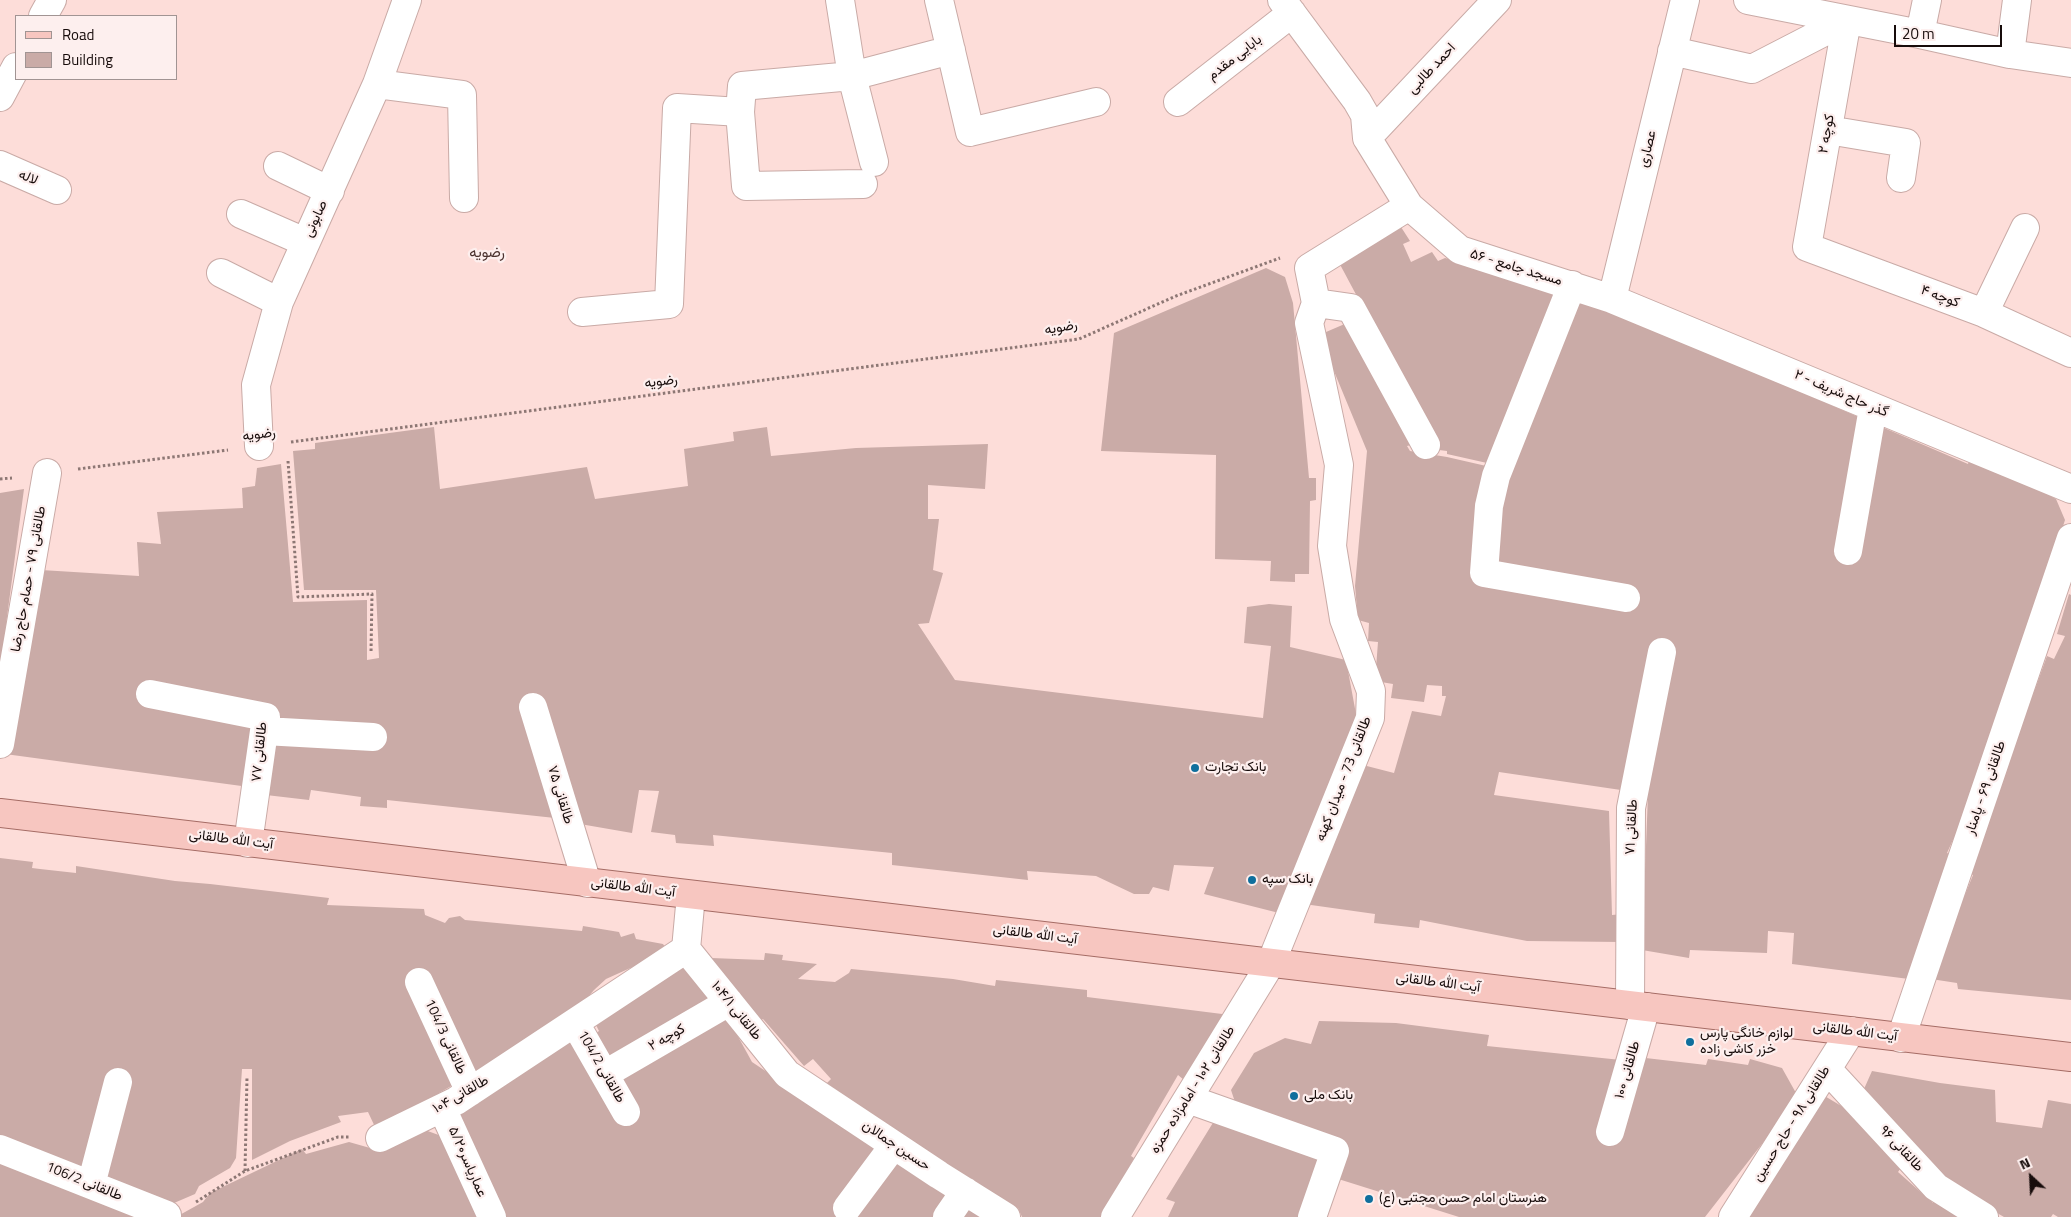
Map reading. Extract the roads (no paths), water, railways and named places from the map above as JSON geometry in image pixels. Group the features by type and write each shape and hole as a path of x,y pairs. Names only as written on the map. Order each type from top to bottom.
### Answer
{"main road":[{"name":"آیت الله طالقانی","path":"0,813 2071,1057"}],"street":[{"path":"44,15 52,0"},
{"path":"840,0 852,76 868,173 746,186 740,112 742,86 852,76 951,50"},
{"path":"939,0 970,132 1096,102"},
{"name":"احمد طالبی","path":"1367,138 1497,0"},
{"name":"عصاری","path":"1612,299 1685,0"},
{"path":"1748,0 2010,54 2071,63"},
{"path":"1920,34 1927,0"},
{"path":"2010,54 2017,0"},
{"name":"صابونی","path":"259,446 256,385 279,302 377,84 404,1"},
{"name":"۵۶ - مسجد جامع","path":"1287,7 1357,101 1365,116 1367,138 1409,206 1460,250 1612,299"},
{"name":"بابایی مقدم","path":"1178,102 1287,7"},
{"path":"1672,51 1752,69 1846,20"},
{"name":"کوچه ۲","path":"1807,247 1846,20"},
{"path":"0,97 15,69"},
{"path":"377,84 462,95 464,198"},
{"path":"582,312 669,304 677,108 740,112"},
{"path":"1828,130 1906,143 1901,178"},
{"name":"لاله","path":"0,165 57,190"},
{"path":"278,166 330,191"},
{"name":"طالقانی 73 - میدان کهنه","path":"1271,963 1370,718 1371,691 1344,619 1332,546 1339,465 1309,323 1316,303 1308,268 1409,206"},
{"path":"241,214 305,242"},
{"path":"1984,313 2025,228"},
{"name":"کوچه ۴","path":"1807,247 1984,313 2071,353"},
{"path":"221,273 279,302"},
{"path":"1572,285 1496,476 1490,506 1484,573 1626,598"},
{"name":"۲ - گذر حاج شریف","path":"1612,299 2071,489"},
{"path":"1316,303 1350,308 1426,445"},
{"path":"1848,551 1873,408"},
{"name":"طالقانی ۷۹ - حمام حاج رضا","path":"0,744 47,472"},
{"name":"طالقانی ۶۹ - پامنار","path":"1901,1038 2071,538"},
{"name":"طالقانی ۷۱","path":"1638,1006 1631,808 1662,652"},
{"name":"طالقانی ۷۷","path":"150,694 266,717 248,842"},
{"name":"طالقانی ۷۵","path":"533,707 587,883"},
{"path":"264,731 373,737"},
{"path":"686,949 691,895"},
{"name":"طالقانی ۱۰۴/۱","path":"686,949 787,1074"},
{"name":"طالقانی ۱۰۴","path":"380,1138 456,1101 686,949"},
{"name":"طالقانی ۱۰۲ - امامزاده حمزه","path":"1115,1217 1271,963"},
{"name":"طالقانی 104/3","path":"419,982 470,1092"},
{"name":"کوچه ۲","path":"605,1074 729,1002"},
{"name":"طالقانی ۱۰۰","path":"1610,1132 1638,1006"},
{"name":"طالقانی 104/2","path":"575,1023 626,1112"},
{"name":"طالقانی ۹۸ - حاج حسین","path":"1733,1217 1851,1031"},
{"name":"طالقانی ۹۶","path":"1827,1069 1936,1187 1984,1217"},
{"name":"حسین جمالان","path":"787,1074 1006,1217"},
{"path":"90,1185 118,1082"},
{"path":"1188,1099 1335,1151 1312,1217"},
{"name":"عماریاسر۵/۲۰","path":"442,1108 492,1217"},
{"path":"847,1208 894,1145"},
{"name":"طالقانی 106/2","path":"0,1149 167,1216"},
{"path":"948,1217 965,1191"}],"place":[{"name":"بانک تجارت","path":"1195,768"},
{"name":"بانک سپه","path":"1252,880"},
{"name":"لوازم خانگی پارس خزر کاشی زاده","path":"1690,1042"},
{"name":"بانک ملی","path":"1294,1096"},
{"name":"هنرستان امام حسن مجتبی (ع)","path":"1369,1199"}],"district":[{"name":"رضویه","path":"487,253"}]}
